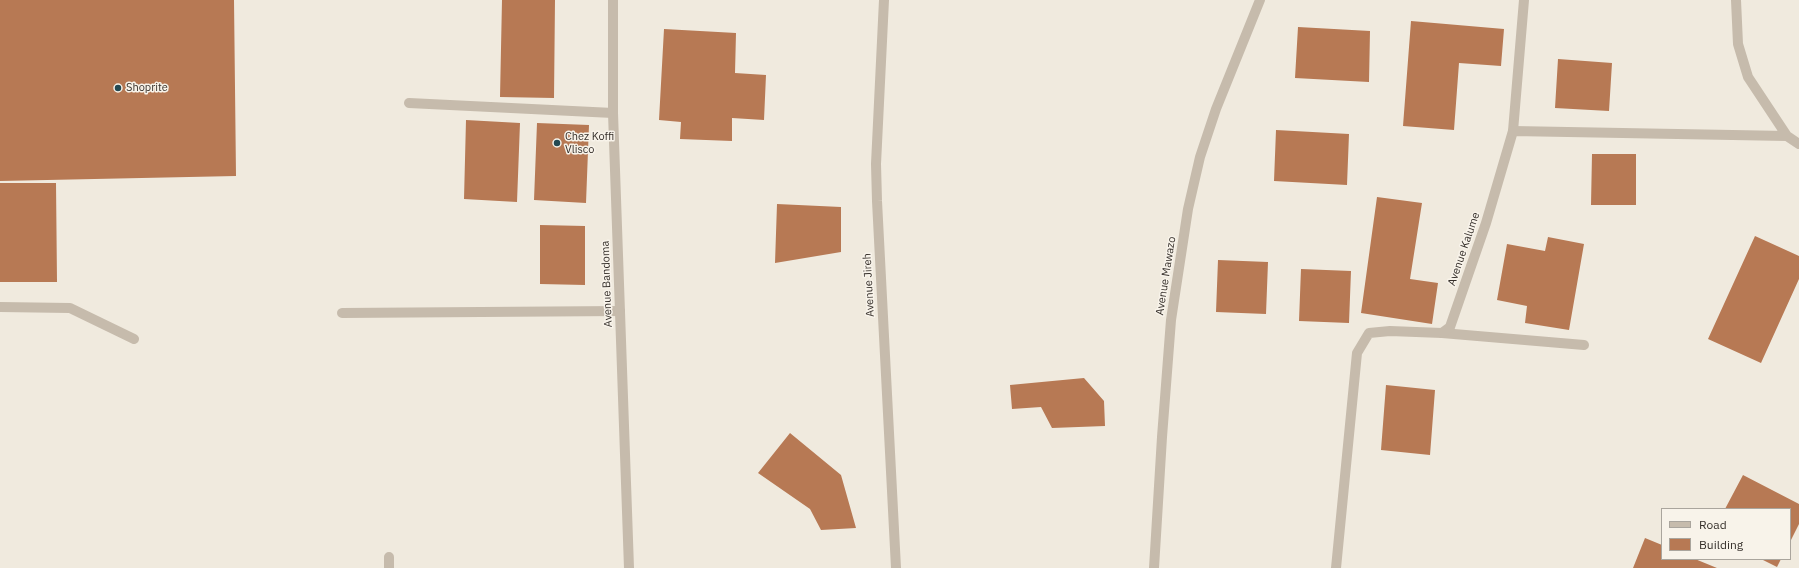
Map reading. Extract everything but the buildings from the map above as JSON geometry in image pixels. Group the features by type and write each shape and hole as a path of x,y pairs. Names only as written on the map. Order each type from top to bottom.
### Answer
{"street":[{"name":"Avenue Bandoma","path":"613,0 613,113 629,568"},
{"name":"Avenue Jireh","path":"884,0 876,164 896,568"},
{"name":"Avenue Mawazo","path":"1154,568 1171,320 1188,209 1200,158 1216,109 1260,0"},
{"name":"Avenue Kalume","path":"1442,333 1450,328 1486,223 1513,131 1524,0"},
{"path":"1736,0 1738,44 1748,77 1787,136 1799,144"},
{"path":"410,103 613,113"},
{"path":"1513,131 1787,136"},
{"path":"0,307 70,308 134,339"},
{"path":"342,313 620,311"},
{"path":"1336,568 1357,353 1369,333 1390,331 1442,333 1584,345"},
{"path":"389,557 389,568"}],"place":[{"name":"Shoprite","path":"118,88"},
{"name":"Chez Koffi Vlisco","path":"557,143"}]}
